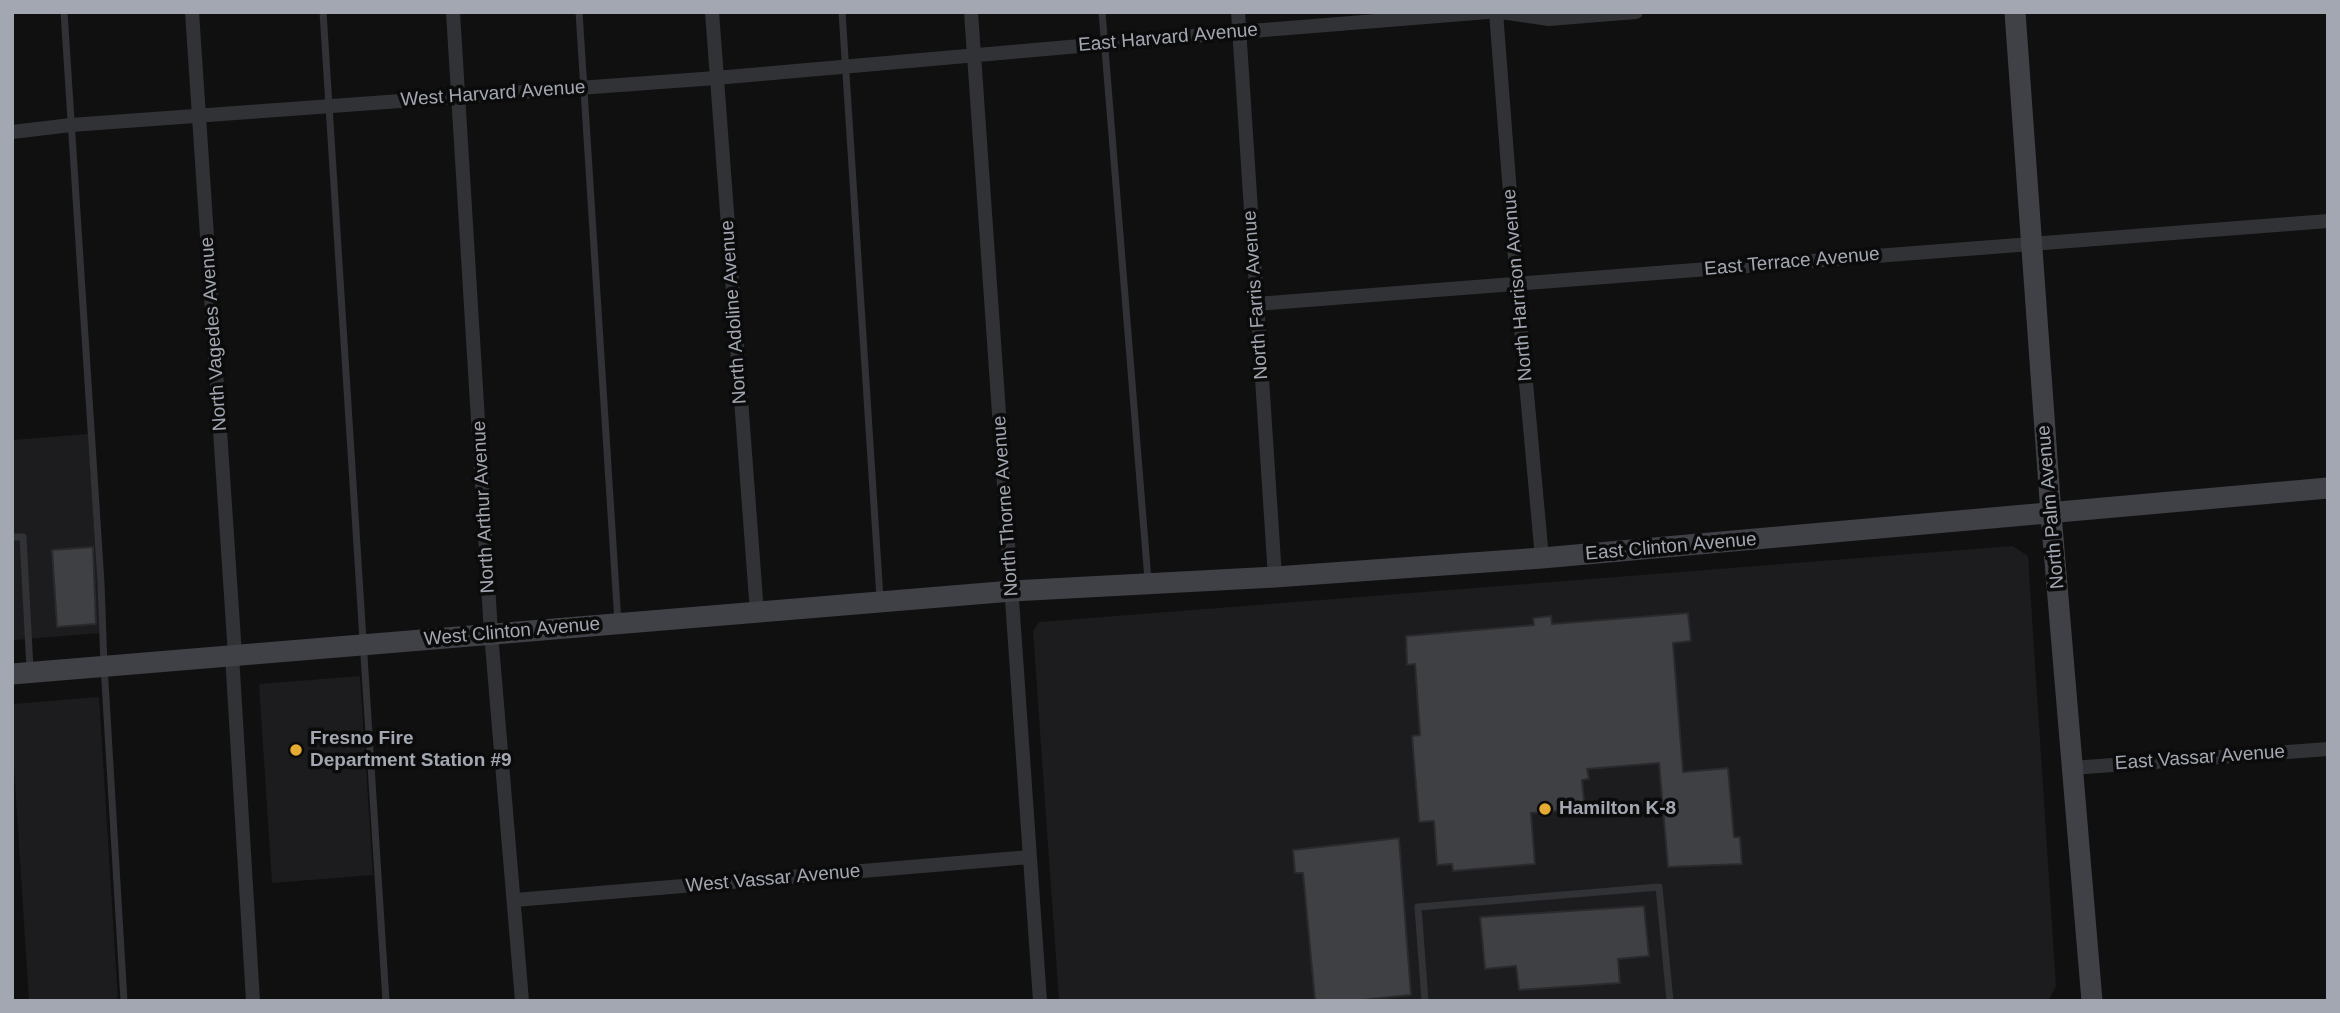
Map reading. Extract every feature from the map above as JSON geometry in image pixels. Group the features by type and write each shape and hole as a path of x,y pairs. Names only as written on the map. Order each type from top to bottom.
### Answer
{"main road":[{"name":"North Palm Avenue","path":"2015,12 2051,514 2092,1001"},
{"name":"East Clinton Avenue","path":"1012,591 1275,577 1542,558 2328,488"},
{"name":"West Clinton Avenue","path":"21,674 1012,591"}],"street":[{"name":"North Vagedes Avenue","path":"192,12 234,655 253,1001"},
{"name":"North Arthur Avenue","path":"453,12 491,633 516,900 522,1001"},
{"name":"North Adoline Avenue","path":"712,12 757,613"},
{"name":"North Thorne Avenue","path":"971,12 1040,1001"},
{"name":"North Farris Avenue","path":"1238,12 1275,577"},
{"name":"East Harvard Avenue","path":"974,55 1240,32 1363,17 1488,12"},
{"path":"1498,12 1549,19 1636,12"},
{"name":"North Harrison Avenue","path":"1498,12 1517,284 1542,558"},
{"name":"West Harvard Avenue","path":"12,132 71,125 716,78 974,55"},
{"name":"East Terrace Avenue","path":"1256,304 2328,221"},
{"name":"East Vassar Avenue","path":"2072,768 2328,749"},
{"name":"West Vassar Avenue","path":"516,900 1030,857"}],"lane":[{"path":"64,12 101,583 124,1001"},
{"path":"323,12 386,1001"},
{"path":"579,12 618,623"},
{"path":"842,12 880,602"},
{"path":"1102,12 1149,583"},
{"path":"12,537 23,537 21,674"},
{"path":"1425,1001 1418,907 1659,887 1670,1001"}],"shaded area":[{"path":"88,434 101,633 14,640 12,440"},
{"name":"Hamilton K-8","path":"2013,546 2028,556 2056,986 2049,1000 1059,1001 1033,631 1039,622"},
{"path":"360,676 373,875 272,883 259,684"},
{"path":"99,697 118,1001 29,1001 12,704"}],"building":[{"path":"93,547 96,624 57,627 52,550"},
{"path":"1688,613 1691,641 1673,643 1683,772 1728,768 1734,837 1740,837 1742,864 1668,867 1659,763 1587,769 1589,779 1582,780 1585,809 1531,813 1535,864 1453,871 1452,864 1437,865 1434,821 1419,822 1412,736 1420,735 1415,664 1407,665 1406,636 1534,625 1533,618 1551,616 1552,624"},
{"path":"1399,838 1411,995 1352,1001 1315,1001 1303,873 1295,873 1293,850"},
{"path":"1644,906 1649,956 1618,959 1620,983 1519,990 1516,966 1485,969 1480,917"}],"place":[{"name":"Fresno Fire Department Station #9","path":"296,750"},
{"name":"Hamilton K-8","path":"1545,809"}]}
